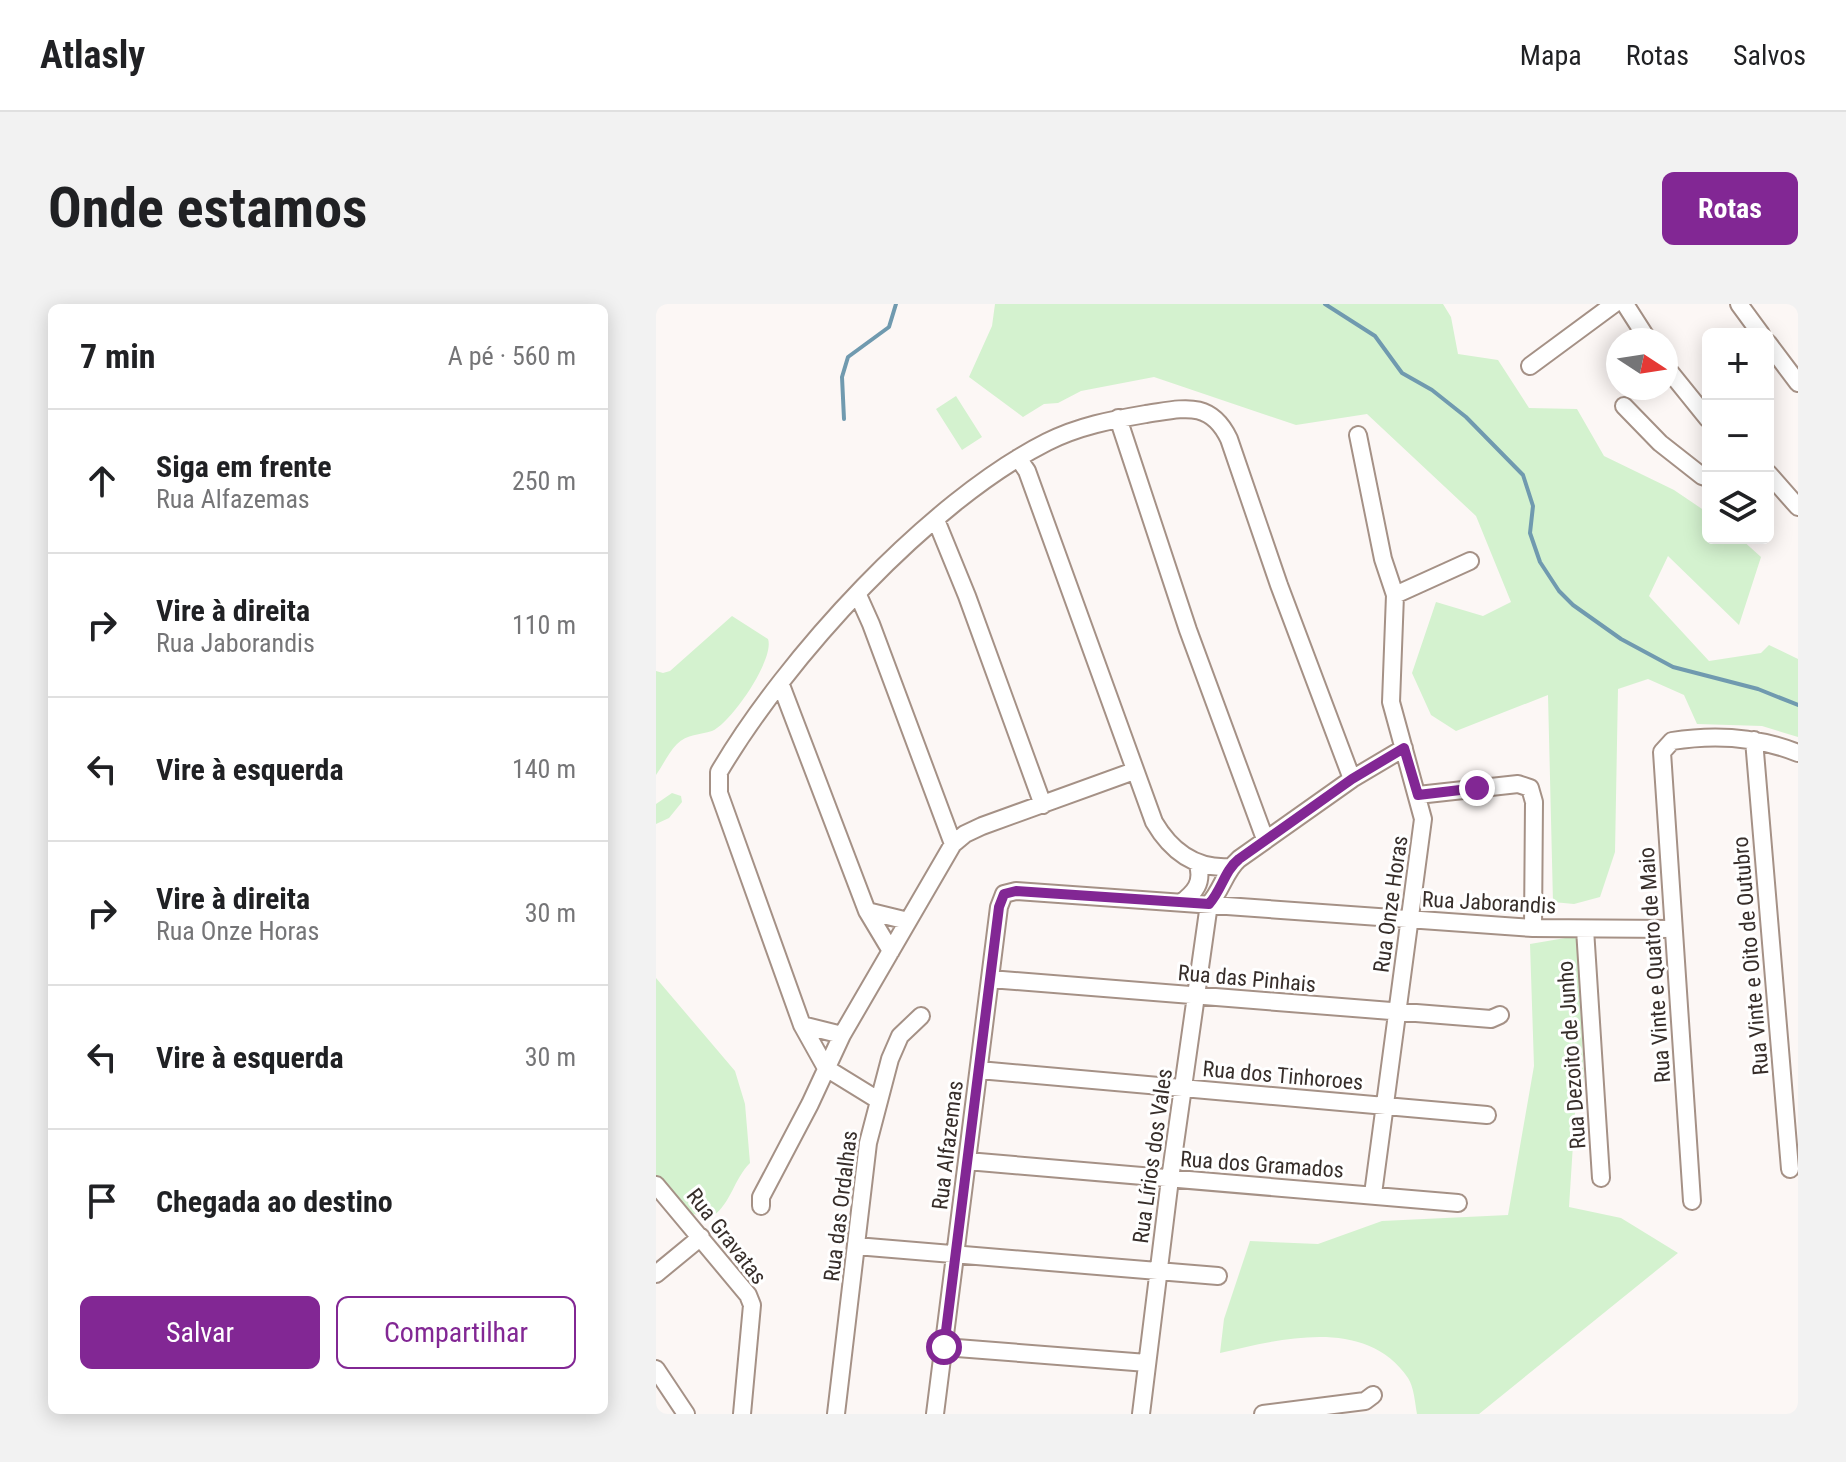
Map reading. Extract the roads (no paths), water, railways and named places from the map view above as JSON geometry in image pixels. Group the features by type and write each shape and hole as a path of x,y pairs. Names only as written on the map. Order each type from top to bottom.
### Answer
{"street":[{"path":"1530,366 1614,304"},
{"path":"1625,304 1640,328"},
{"path":"1739,304 1757,328"},
{"path":"1774,351 1798,383"},
{"path":"1678,382 1702,412"},
{"path":"1624,406 1660,443 1702,476"},
{"path":"878,1100 826,1068 802,1025 719,793 719,772 802,656 858,595 984,479 1018,458 1080,429 1118,418 1180,408 1213,414 1222,424 1352,779"},
{"path":"1118,418 1188,630 1265,839"},
{"name":"Rua Onze Horas","path":"1358,435 1383,559 1395,595 1391,702 1418,795 1423,829 1373,1194"},
{"path":"1018,458 1027,471 1154,822 1165,840 1198,865 1229,867"},
{"path":"1774,480 1798,507"},
{"path":"936,520 1043,805"},
{"path":"1395,595 1470,561"},
{"path":"858,595 953,844"},
{"path":"781,685 867,911 891,951"},
{"name":"Rua Vinte e Quatro de Maio","path":"1692,1201 1662,752 1667,743 1682,739 1754,740"},
{"path":"1754,740 1798,753"},
{"name":"Rua Vinte e Oito de Outubro","path":"1754,740 1790,1169"},
{"path":"1209,904 1221,891 1229,867 1352,779 1404,748"},
{"path":"761,1206 761,1197 842,1035 953,844 965,834 1134,771"},
{"path":"1418,795 1518,784 1530,788 1534,802 1533,928"},
{"path":"1181,903 1198,886 1198,865"},
{"name":"Rua Jaborandis","path":"1016,891 1533,928 1673,929"},
{"name":"Rua Alfazemas","path":"935,1414 999,907 1004,894 1016,891"},
{"name":"Rua Lírios dos Vales","path":"1141,1414 1209,904"},
{"path":"867,911 908,921"},
{"name":"Rua Dezoito de Junho","path":"1585,929 1601,1178"},
{"name":"Rua das Pinhais","path":"990,979 1491,1019 1500,1015"},
{"name":"Rua das Ordalhas","path":"836,1414 868,1143 890,1059 900,1036 921,1016"},
{"path":"802,1025 842,1035"},
{"name":"Rua dos Tinhoroes","path":"979,1070 1487,1115"},
{"name":"Rua dos Gramados","path":"967,1161 1458,1203"},
{"name":"Rua Gravatas","path":"656,1185 748,1295 752,1305 742,1414"},
{"path":"656,1274 701,1237"},
{"path":"856,1246 1218,1276"},
{"path":"944,1347 1147,1363"},
{"path":"656,1369 686,1414"},
{"path":"1263,1414 1365,1401 1373,1395"}],"waterway":[{"path":"844,419 842,377 848,357 889,327 896,304"},
{"path":"1325,304 1375,336 1402,373 1432,390 1466,417 1523,475 1533,506 1530,533 1540,562 1559,591 1573,605 1621,639 1673,667 1758,689 1798,705"}]}
